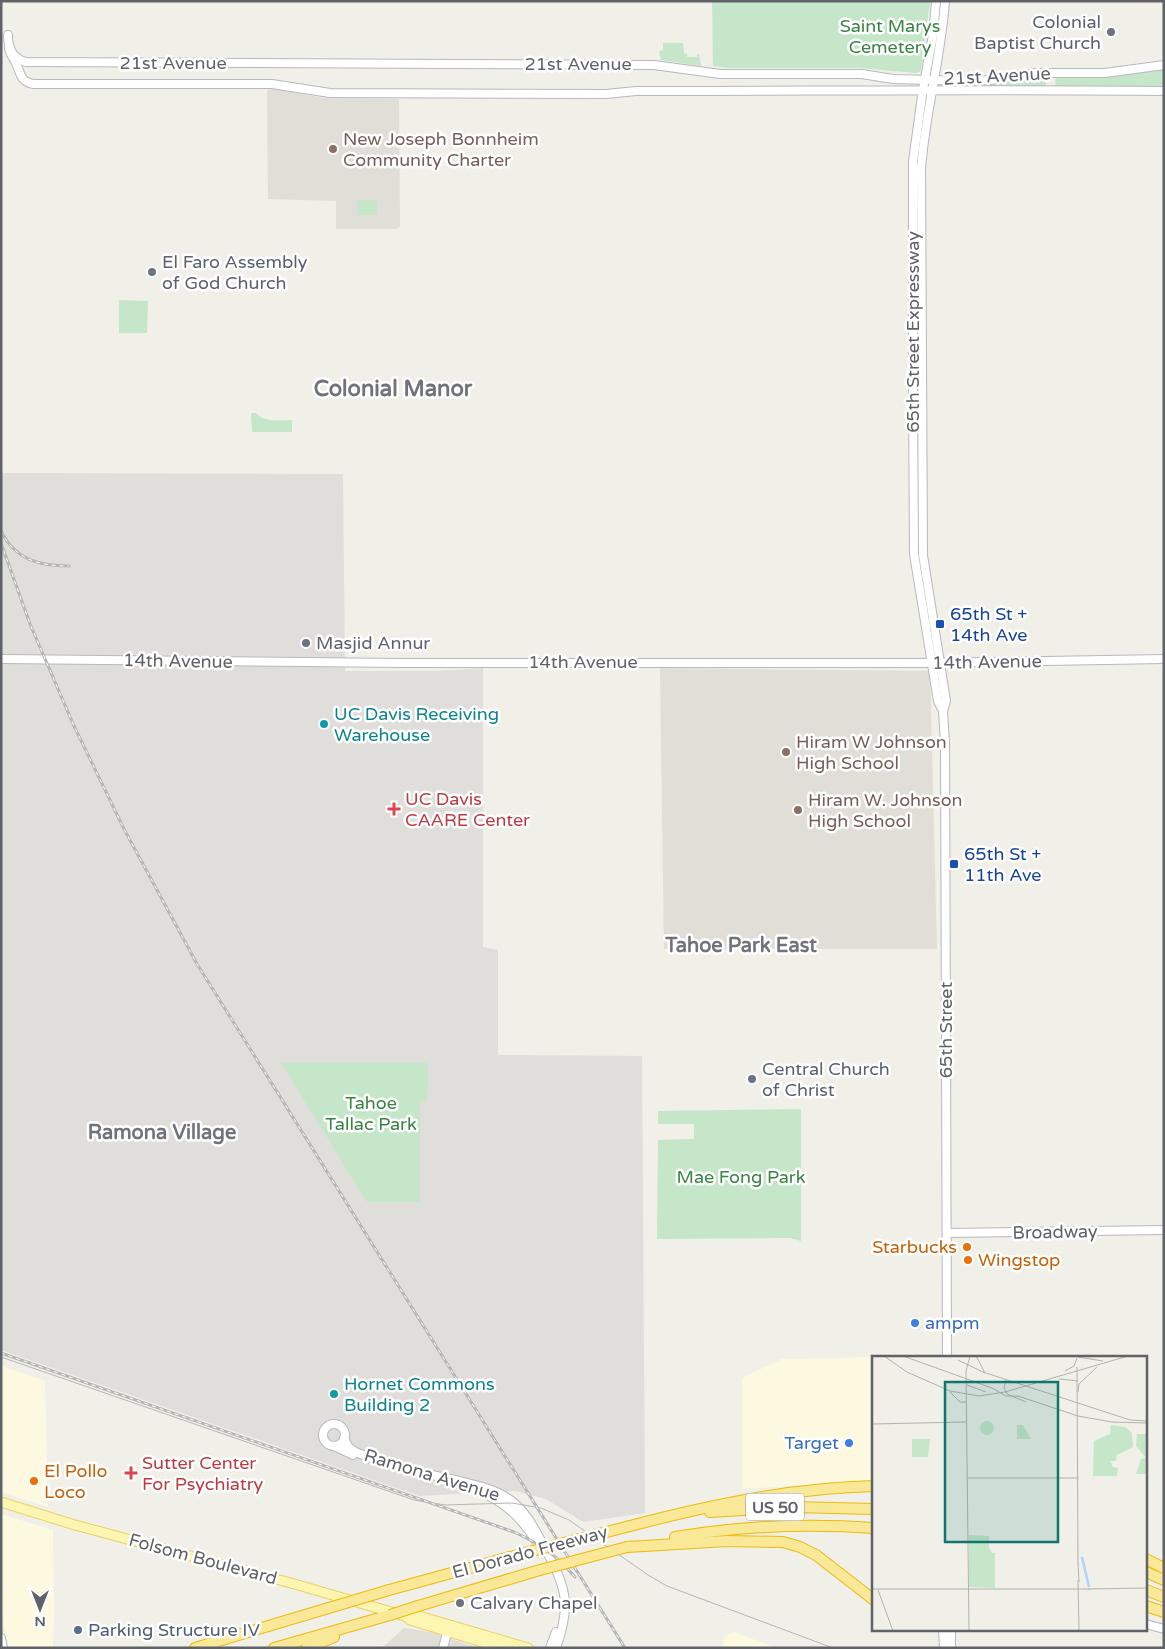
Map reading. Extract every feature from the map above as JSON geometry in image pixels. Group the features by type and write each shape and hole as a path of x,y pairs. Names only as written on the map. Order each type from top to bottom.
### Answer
{"highway":[{"path":"677,1515 753,1497 807,1490 872,1486"},
{"name":"US 50","path":"677,1515 768,1507 872,1509"},
{"name":"El Dorado Freeway","path":"195,1648 389,1590 525,1553 677,1515"},
{"name":"US 50","path":"680,1540 738,1528 832,1525 872,1528"},
{"path":"680,1540 783,1542 800,1547 823,1560 872,1598"},
{"name":"El Dorado Freeway","path":"274,1648 540,1570 627,1547 680,1540"},
{"path":"1148,1560 1164,1568"},
{"path":"1148,1573 1164,1580"},
{"path":"1148,1591 1164,1597"},
{"path":"1148,1607 1164,1612"},
{"path":"307,1648 367,1622"}],"main road":[{"name":"65th Street Expressway","path":"936,1 913,160 914,554 936,663"},
{"name":"65th Street Expressway","path":"936,663 923,555 921,169 945,1"},
{"path":"8,35 10,53 24,81"},
{"name":"21st Avenue","path":"9,48 14,56 21,61 39,62 654,65 720,74 862,74 893,79 972,81 1036,73 1105,74 1164,65"},
{"path":"24,81 25,69 39,62"},
{"name":"21st Avenue","path":"24,81 33,84 272,84 330,92 597,94 636,91 873,91 923,89 1164,91"},
{"name":"14th Avenue","path":"1,659 402,663 936,663 1164,659"},
{"name":"65th Street","path":"936,663 946,701 943,711 945,751 947,1356"},
{"name":"Broadway","path":"947,1233 1164,1230"},
{"name":"Ramona Avenue","path":"550,1648 560,1619 560,1592 552,1568 523,1521 502,1502 475,1489 380,1466 328,1444 323,1438 324,1431 328,1426 335,1425 342,1428 344,1438 349,1447 355,1451 386,1464 482,1487 510,1500 536,1528 557,1570 562,1585 565,1598 565,1616 556,1648"},
{"name":"Ramona Avenue","path":"334,1446 341,1443 344,1438"},
{"name":"Folsom Boulevard","path":"1,1502 75,1525 405,1616 412,1614 502,1648"},
{"path":"1148,1625 1164,1629"},
{"path":"443,1648 448,1628"},
{"name":"Folsom Boulevard","path":"448,1628 528,1648"},
{"path":"943,1632 944,1648"},
{"path":"950,1632 951,1648"},
{"path":"1,1638 3,1648"}],"shaded area":[{"name":"New Joseph Bonnheim Community Charter","path":"275,89 324,98 399,99 400,226 396,229 336,229 336,201 268,199 267,90"},
{"path":"1,473 343,474 345,671 436,671 483,668 483,947 498,950 498,1055 642,1056 645,1513 583,1522 546,1499 515,1491 419,1496 1,1350"},
{"name":"Hiram W. Johnson High School","path":"660,668 930,671 937,949 664,949"},
{"path":"872,1357 872,1481 742,1489 742,1378 782,1359"},
{"path":"1,1366 45,1381 48,1507 1,1492"},
{"path":"1,1514 53,1530 53,1648 9,1648 1,1612"},
{"path":"404,1628 430,1632 479,1648 378,1648 384,1646"},
{"path":"734,1632 777,1648 722,1648 724,1637"}],"green space":[{"name":"Saint Marys Cemetery","path":"712,1 930,1 921,71 916,73 859,68 728,68 713,66"},
{"path":"663,43 683,43 684,53 687,54 687,57 697,57 697,54 699,54 701,66 661,60 659,51 663,50"},
{"path":"1164,68 1164,86 1055,86 1056,76"},
{"path":"1046,75 1046,86 957,86"},
{"path":"357,200 377,200 376,215 357,215"},
{"path":"119,300 148,301 147,333 119,333"},
{"path":"251,413 256,413 268,420 292,420 292,432 252,432"},
{"name":"Tahoe Tallac Park","path":"281,1063 428,1063 427,1101 420,1101 420,1202 367,1202"},
{"name":"Mae Fong Park","path":"801,1109 801,1241 790,1238 657,1239 658,1140 694,1139 694,1124 658,1124 658,1111"}],"tram line":[{"path":"1,1357 414,1500 445,1505 512,1503 541,1508 569,1520 667,1586 833,1648"}],"railway":[{"path":"1,531 13,549 21,555 38,563 69,566"},
{"path":"1,543 30,624 74,726 124,829 197,964 625,1648"},
{"path":"1,1353 514,1532 548,1551 575,1577"}],"place":[{"name":"Colonial Baptist Church","path":"1111,32"},
{"name":"New Joseph Bonnheim Community Charter","path":"333,149"},
{"name":"El Faro Assembly of God Church","path":"152,272"},
{"name":"65th St + 14th Ave","path":"940,624"},
{"name":"Masjid Annur","path":"306,643"},
{"name":"UC Davis Receiving Warehouse","path":"324,724"},
{"name":"Hiram W Johnson High School","path":"786,752"},
{"name":"UC Davis CAARE Center","path":"394,809"},
{"name":"Hiram W. Johnson High School","path":"798,810"},
{"name":"65th St + 11th Ave","path":"954,864"},
{"name":"Central Church of Christ","path":"752,1079"},
{"name":"Starbucks","path":"967,1247"},
{"name":"Wingstop","path":"968,1260"},
{"name":"ampm","path":"915,1323"},
{"name":"Hornet Commons Building 2","path":"334,1394"},
{"name":"Target","path":"849,1443"},
{"name":"Sutter Center For Psychiatry","path":"131,1473"},
{"name":"El Pollo Loco","path":"34,1481"},
{"name":"Calvary Chapel","path":"460,1603"},
{"name":"Parking Structure IV","path":"78,1630"}],"district":[{"name":"Colonial Manor","path":"393,388"},
{"name":"Tahoe Park East","path":"741,945"},
{"name":"Ramona Village","path":"162,1132"}]}
